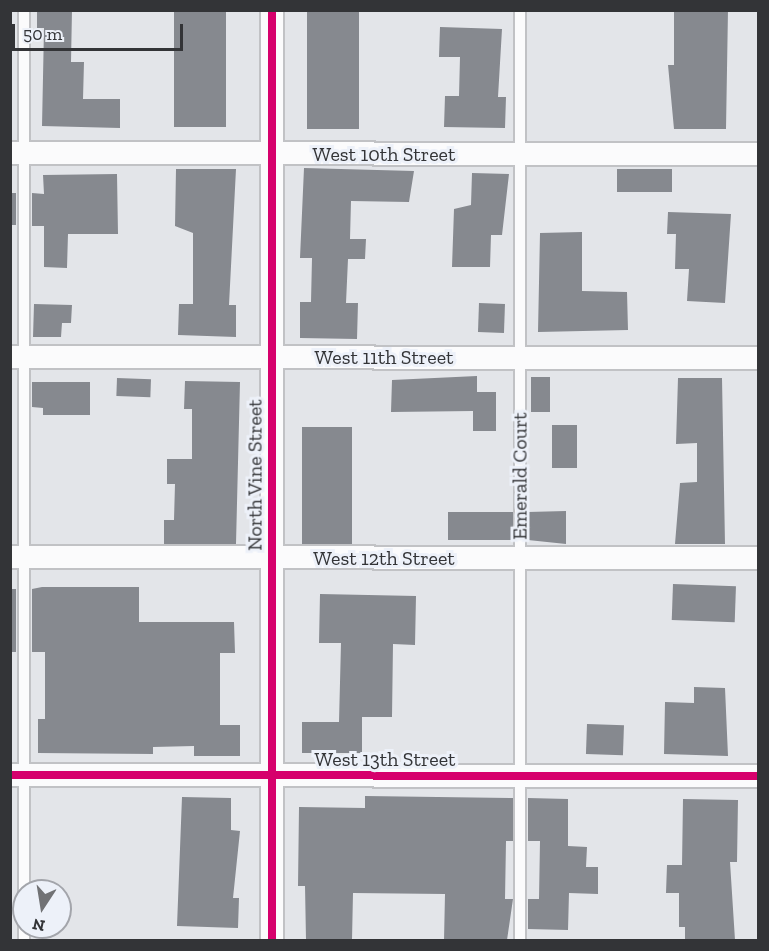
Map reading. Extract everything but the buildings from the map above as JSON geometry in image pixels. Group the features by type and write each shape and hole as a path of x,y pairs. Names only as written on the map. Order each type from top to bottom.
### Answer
{"street":[{"name":"North Vine Street","path":"272,10 272,940"},
{"name":"West 10th Street","path":"17,153 759,154"},
{"name":"West 11th Street","path":"17,357 759,358"},
{"name":"West 12th Street","path":"17,557 759,558"},
{"name":"West 13th Street","path":"17,775 759,776"}],"lane":[{"path":"24,10 17,153 17,775 24,940"},
{"name":"Emerald Court","path":"520,10 520,940"}],"cycle path":[{"path":"272,10 272,940"},
{"path":"10,775 758,776"}]}
